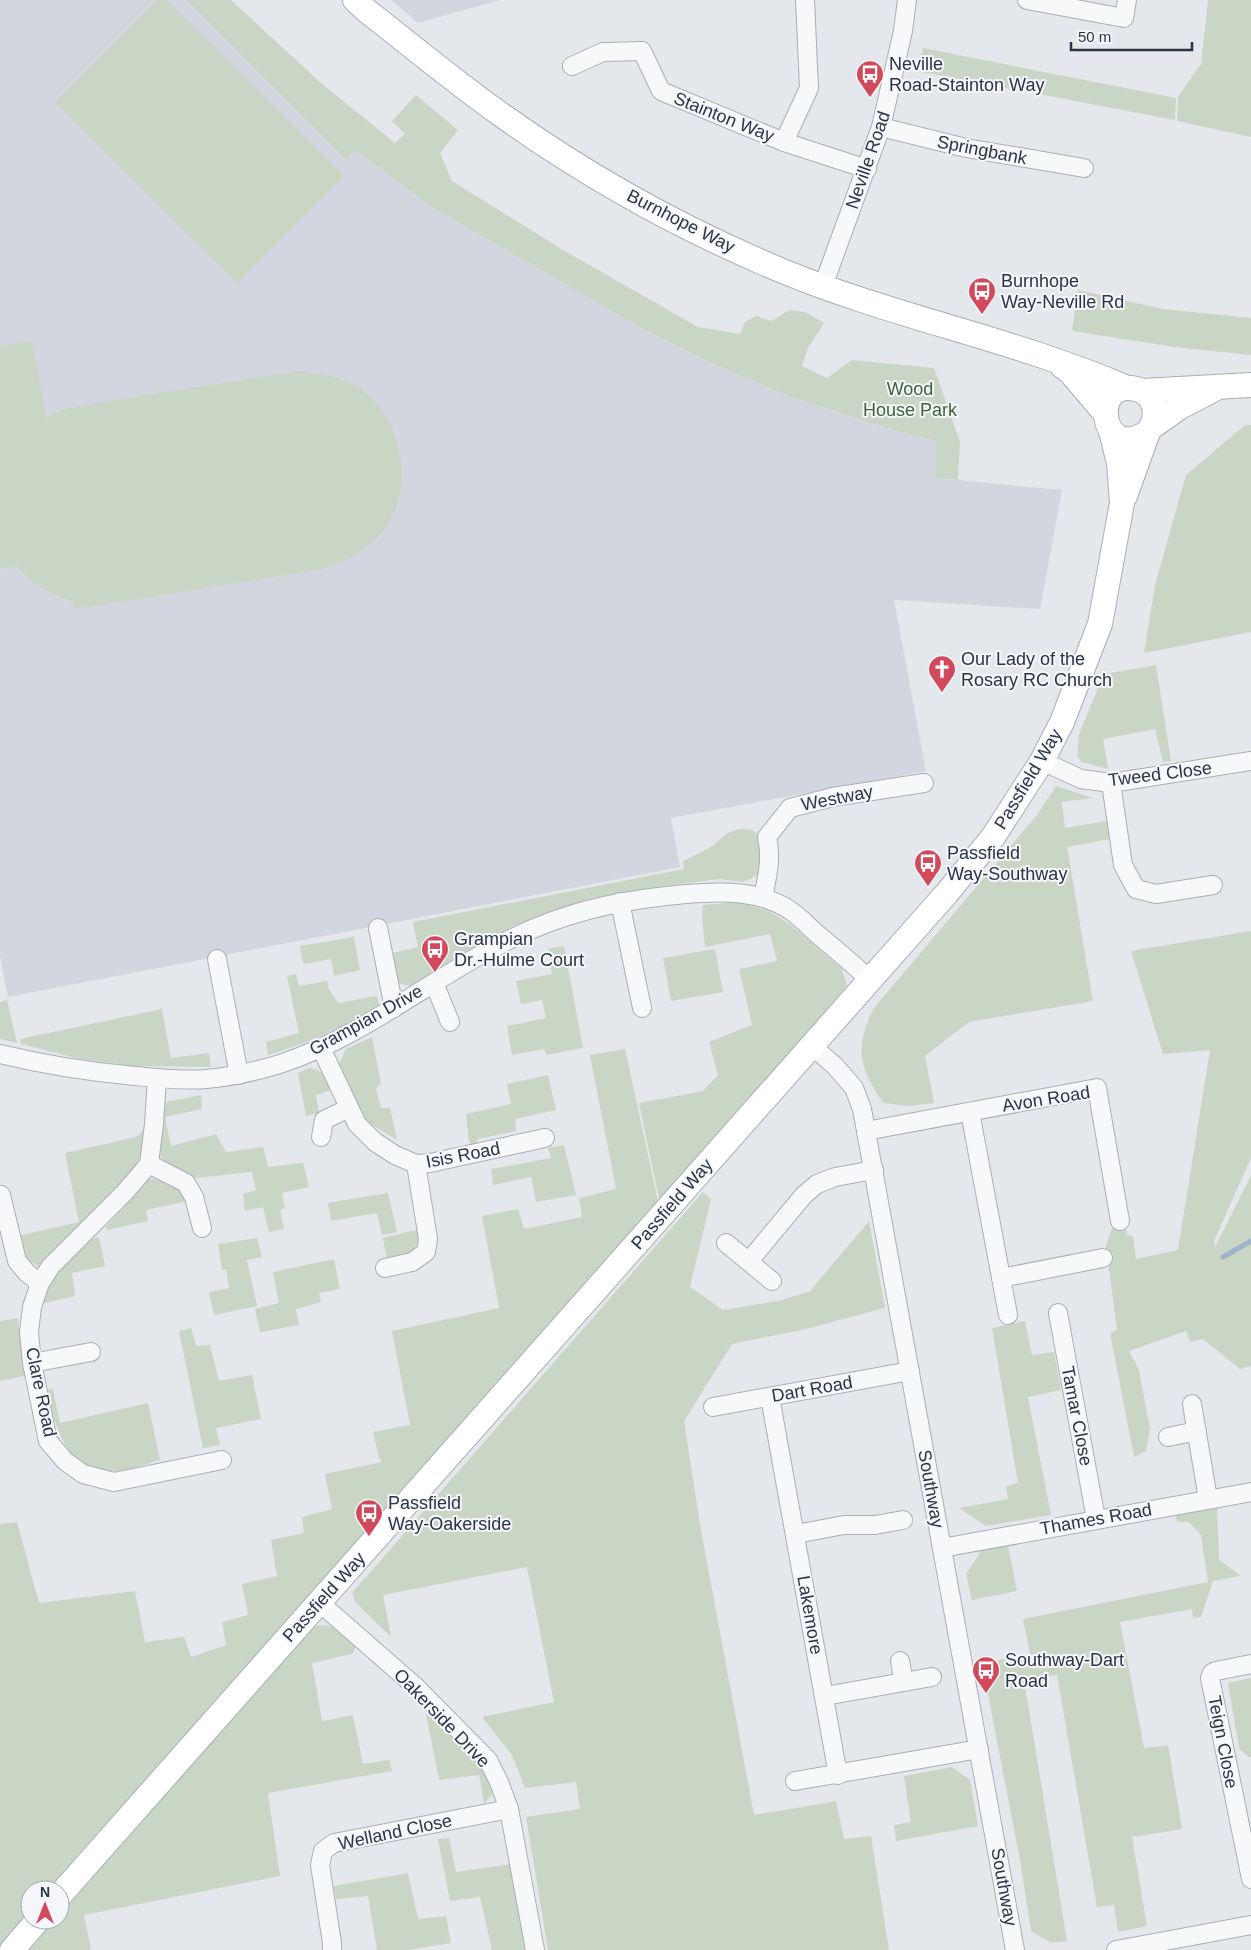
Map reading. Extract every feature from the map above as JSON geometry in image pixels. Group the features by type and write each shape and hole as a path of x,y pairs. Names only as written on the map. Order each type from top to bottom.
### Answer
{"street":[{"name":"Burnhope Way","path":"355,0 502,116 571,161 690,228 784,272 898,313 1089,371 1135,390 1251,385"},
{"name":"Stainton Way","path":"784,142 809,88 805,0"},
{"name":"Neville Road","path":"823,286 881,127 903,31 907,0"},
{"path":"1027,0 1124,18 1127,0"},
{"name":"Stainton Way","path":"572,66 602,52 642,52 660,91 784,142 867,169"},
{"name":"Springbank","path":"881,127 966,148 1084,168"},
{"name":"Burnhope Way","path":"1050,359 1070,372 1108,422"},
{"name":"Burnhope Way","path":"1150,429 1180,407 1219,387"},
{"path":"1122,503 1150,429 1156,410 1149,396 1135,390 1117,392 1109,399 1108,422 1125,439 1141,437 1150,429"},
{"name":"Passfield Way","path":"70,1884 947,893 993,837 1042,761 1062,722 1100,624 1122,503 1119,463 1108,422"},
{"name":"Tweed Close","path":"1042,761 1081,779 1111,783 1251,761"},
{"name":"Westway","path":"763,898 770,864 770,850 767,837 790,808 833,797 924,783"},
{"path":"1111,783 1123,865 1136,889 1156,894 1214,885"},
{"name":"Grampian Drive","path":"0,1054 88,1072 157,1078 205,1079 239,1075 280,1064 321,1048 528,931 574,913 620,902 666,896 718,892 763,898 791,911 870,980"},
{"path":"620,902 642,1008"},
{"path":"378,928 394,1008"},
{"path":"217,959 239,1075"},
{"path":"434,983 450,1022"},
{"name":"Southway","path":"812,1046 835,1066 854,1088 862,1109 1015,1950"},
{"name":"Isis Road","path":"321,1048 357,1124 375,1142 395,1156 416,1164 430,1163 545,1138"},
{"path":"157,1078 149,1164 186,1183 194,1198 202,1228"},
{"name":"Avon Road","path":"866,1131 1097,1088 1120,1220"},
{"path":"321,1137 324,1120 349,1108"},
{"path":"970,1112 1008,1315"},
{"name":"Clare Road","path":"149,1164 126,1192 51,1266 40,1283 32,1307 29,1332 32,1363 48,1441 65,1461 82,1474 114,1482 147,1483 222,1460"},
{"path":"385,1268 412,1262 426,1252 428,1239 416,1164"},
{"path":"749,1261 804,1194 817,1184 835,1177 874,1170"},
{"path":"1,1194 17,1261 27,1273 40,1283"},
{"path":"726,1243 772,1281"},
{"path":"1001,1278 1103,1258"},
{"name":"Tamar Close","path":"1058,1314 1096,1519"},
{"path":"32,1363 91,1352"},
{"name":"Dart Road","path":"714,1407 910,1372"},
{"name":"Lakemore","path":"770,1397 838,1775"},
{"path":"1192,1404 1208,1499"},
{"path":"1168,1437 1197,1431"},
{"name":"Thames Road","path":"942,1548 1251,1492"},
{"path":"796,1534 844,1525 875,1525 903,1520"},
{"name":"Oakerside Drive","path":"320,1603 416,1688 488,1760 509,1809 535,1950"},
{"path":"900,1661 904,1682"},
{"name":"Teign Close","path":"1251,1664 1216,1671 1212,1673 1210,1678 1251,1880"},
{"path":"825,1696 932,1677"},
{"path":"795,1782 979,1749"},
{"name":"Welland Close","path":"332,1950 320,1866 323,1851 334,1843 509,1809"},
{"path":"1116,1950 1251,1925"},
{"path":"12,1950 29,1930"}],"shaded area":[{"path":"0,0 186,0 347,159 355,150 433,208 650,333 711,363 791,397 883,427 936,441 935,478 1062,490 1040,609 894,600 926,771 671,818 680,867 8,997 0,956"},
{"path":"391,0 500,0 418,23"}],"green space":[{"path":"157,0 167,0 344,176 237,283 55,102"},
{"name":"Wood House Park","path":"186,0 231,0 321,83 395,143 405,134 392,121 416,95 458,130 440,153 452,181 563,250 698,327 740,334 745,322 756,316 772,321 789,310 805,312 824,323 808,348 802,366 827,378 852,360 934,368 960,442 958,480 935,478 936,441 883,427 791,397 711,363 650,333 433,208 355,150 347,160"},
{"path":"1208,0 1251,0 1251,137 1177,121 1178,97 1201,64"},
{"path":"923,48 1176,98 1175,120 917,71"},
{"path":"1078,290 1163,309 1251,318 1251,355 1174,347 1072,331"},
{"path":"32,341 46,418 58,411 84,405 299,371 327,375 348,382 370,396 383,411 392,430 399,450 401,471 400,492 395,511 385,528 372,543 350,558 323,569 76,609 73,602 42,588 17,566 0,569 0,346"},
{"path":"1245,425 1251,425 1251,632 1144,653 1155,585 1186,475"},
{"path":"1156,665 1171,761 1163,762 1155,729 1103,739 1108,769 1082,762 1077,756 1079,734 1104,674"},
{"path":"1056,786 1093,798 1062,802 1065,828 1107,821 1110,839 1067,847 1093,1001 969,1022 925,1056 934,1103 908,1106 883,1103 869,1079 862,1057 864,1035 874,1008 1037,815"},
{"path":"742,829 753,830 762,840 764,865 756,876 743,882 719,879 592,898 515,925 411,986 397,983 389,954 418,947 413,922 684,869 683,861 709,848 728,833"},
{"path":"741,902 768,911 791,925 842,969 847,986 799,1045 660,1203 639,1103 703,1091 718,1075 709,1042 752,1025 739,969 777,961 770,934 705,947 702,917 703,905"},
{"path":"1251,931 1251,1158 1214,1241 1215,1247 1251,1176 1251,1366 1240,1369 1203,1339 1190,1342 1186,1331 1129,1351 1139,1370 1150,1429 1146,1451 1134,1457 1110,1333 1117,1330 1106,1246 1113,1225 1125,1222 1127,1235 1133,1236 1136,1259 1178,1250 1210,1050 1163,1054 1131,951"},
{"path":"354,937 360,970 334,976 331,959 303,964 300,946"},
{"path":"564,946 583,1048 546,1055 544,1049 512,1055 507,1026 546,1018 542,1000 521,1004 516,981 552,974 548,949"},
{"path":"715,949 723,992 671,1001 663,958"},
{"path":"296,974 299,986 327,981 329,989 338,1003 377,996 379,1005 325,1034 268,1055 266,1042 299,1033 287,976"},
{"path":"7,1000 17,1043 0,1039 0,1002"},
{"path":"162,1009 171,1058 209,1053 211,1067 134,1066 80,1059 21,1044 20,1039"},
{"path":"372,1037 381,1084 376,1088 381,1108 390,1108 397,1140 366,1121 352,1096 339,1064 346,1049"},
{"path":"625,1049 659,1206 64,1880 20,1880 20,1930 3,1950 0,1950 0,1524 17,1522 39,1603 135,1591 145,1642 184,1637 191,1657 226,1645 222,1622 248,1615 242,1584 277,1576 271,1540 304,1533 302,1517 332,1509 325,1474 382,1462 379,1458 373,1432 410,1425 392,1331 499,1308 482,1216 518,1209 524,1229 582,1217 579,1198 616,1189 590,1055"},
{"path":"309,1068 321,1072 331,1090 316,1095 319,1113 306,1116 298,1073"},
{"path":"548,1075 556,1110 515,1119 516,1131 478,1139 474,1147 469,1142 466,1114 511,1104 507,1084"},
{"path":"201,1095 202,1109 165,1117 171,1146 216,1134 226,1152 263,1147 268,1167 303,1163 309,1187 282,1193 285,1208 280,1210 284,1229 269,1232 263,1207 245,1211 243,1194 256,1190 252,1172 196,1178 167,1164 161,1157 159,1150 166,1102"},
{"path":"143,1131 147,1131 144,1149 127,1183 47,1263 39,1267 30,1260 22,1251 18,1236 79,1222 65,1153 136,1137"},
{"path":"564,1145 576,1195 536,1202 531,1177 493,1185 491,1169 551,1158 548,1148"},
{"path":"149,1179 166,1182 181,1192 187,1201 146,1210 148,1221 107,1230 106,1227"},
{"path":"703,1192 711,1199 690,1287 723,1310 782,1300 810,1291 869,1221 885,1308 806,1329 732,1344 684,1421 701,1530 754,1815 836,1801 844,1839 871,1836 889,1950 548,1950 526,1817 580,1809 576,1782 525,1788 512,1755 482,1717 554,1702 527,1567 383,1595 391,1637 356,1603 352,1593"},
{"path":"388,1193 397,1232 382,1235 377,1213 331,1221 328,1203"},
{"path":"420,1229 415,1249 407,1255 387,1261 383,1238"},
{"path":"99,1237 105,1266 72,1273 75,1296 41,1304 48,1285 57,1271 85,1243"},
{"path":"257,1238 262,1257 247,1260 257,1306 214,1315 209,1292 229,1288 226,1269 222,1270 218,1244"},
{"path":"334,1259 340,1289 319,1293 321,1302 296,1309 299,1325 260,1332 255,1309 279,1303 273,1272"},
{"path":"18,1318 25,1376 0,1381 0,1321"},
{"path":"1025,1321 1032,1355 1054,1352 1061,1390 1028,1397 1051,1515 986,1526 959,1508 1008,1499 1006,1486 1018,1483 992,1328"},
{"path":"191,1328 196,1346 210,1345 219,1381 252,1375 261,1419 216,1428 220,1445 203,1448 179,1331"},
{"path":"53,1389 60,1423 148,1403 160,1460 120,1471 97,1469 84,1463 74,1455 59,1433 47,1390"},
{"path":"1217,1506 1219,1560 1241,1576 1213,1581 1201,1617 1193,1618 1192,1609 1120,1622 1144,1748 1168,1745 1182,1829 1132,1837 1147,1926 1118,1932 1114,1905 1097,1907 1057,1675 1024,1680 1067,1941 1051,1943 1031,1931 1020,1860 982,1663 1030,1654 1023,1619 1208,1582 1201,1535 1189,1522 1177,1522 1175,1513"},
{"path":"1008,1545 1017,1591 972,1600 966,1574 981,1551"},
{"path":"319,1625 331,1626 356,1647 352,1654 312,1663 322,1721 353,1715 363,1764 389,1760 392,1771 268,1793 280,1876 84,1915 91,1950 29,1950 46,1930 70,1930 70,1903 311,1628"},
{"path":"1251,1678 1251,1757 1248,1757 1239,1748 1228,1683"},
{"path":"429,1713 480,1761 494,1792 484,1804 479,1775 439,1780 426,1714"},
{"path":"952,1767 970,1780 978,1826 896,1841 894,1825 911,1822 904,1776"},
{"path":"449,1838 456,1872 510,1864 525,1950 492,1950 480,1897 450,1901 438,1839"},
{"path":"408,1873 418,1919 446,1916 451,1943 408,1950 377,1950 368,1896 336,1899 334,1886"}],"waterway":[{"path":"1223,1257 1251,1241"}],"place":[{"name":"Neville Road-Stainton Way","path":"870,98"},
{"name":"Burnhope Way-Neville Rd","path":"982,315"},
{"name":"Our Lady of the Rosary RC Church","path":"942,693"},
{"name":"Passfield Way-Southway","path":"928,887"},
{"name":"Grampian Dr.-Hulme Court","path":"435,973"},
{"name":"Passfield Way-Oakerside","path":"369,1537"},
{"name":"Southway-Dart Road","path":"986,1694"}]}
